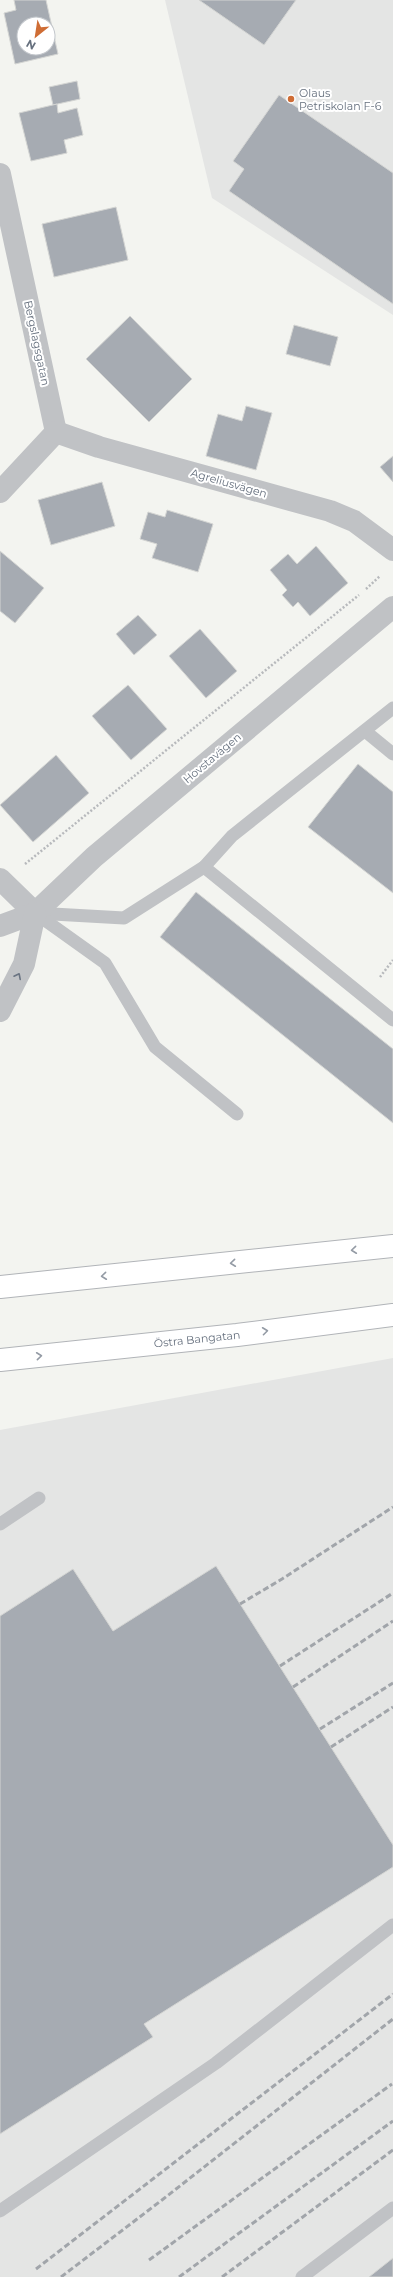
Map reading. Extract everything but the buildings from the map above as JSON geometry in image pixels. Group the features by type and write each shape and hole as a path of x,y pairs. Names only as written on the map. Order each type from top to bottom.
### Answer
{"main road":[{"path":"0,1287 393,1246"},
{"name":"Östra Bangatan","path":"0,1360 237,1335 393,1315"}],"street":[{"name":"Bergslagsgatan","path":"0,174 56,432"},
{"path":"0,492 56,432"},
{"name":"Agreliusvägen","path":"56,432 99,447 330,512 354,521 393,550"},
{"name":"Hovstavägen","path":"0,926 35,913 94,857 393,607"},
{"path":"0,879 35,913 24,964 0,1011"}],"lane":[{"path":"35,913 124,918 204,867 232,836 393,708"},
{"path":"365,731 393,754"},
{"path":"204,867 393,1020"},
{"path":"35,913 105,963 155,1047 236,1114"},
{"path":"0,1524 39,1498"},
{"path":"0,2211 216,2063 393,1925"},
{"path":"302,2277 393,2208"}],"path":[{"path":"50,842 364,591"}],"shaded area":[{"name":"Olaus Petriskolan F-6","path":"165,0 393,0 393,315 212,198"},
{"path":"393,1358 393,2277 0,2277 0,1430"}],"railway":[{"path":"240,1604 282,1579 393,1507"},
{"path":"280,1666 393,1593"},
{"path":"293,1687 393,1621"},
{"path":"320,1729 393,1683"},
{"path":"331,1747 393,1707"},
{"path":"36,2269 393,1994"},
{"path":"61,2277 393,2019"},
{"path":"149,2260 392,2084"},
{"path":"179,2277 393,2121"},
{"path":"222,2277 393,2150"}],"place":[{"name":"Olaus Petriskolan F-6","path":"291,99"}]}
